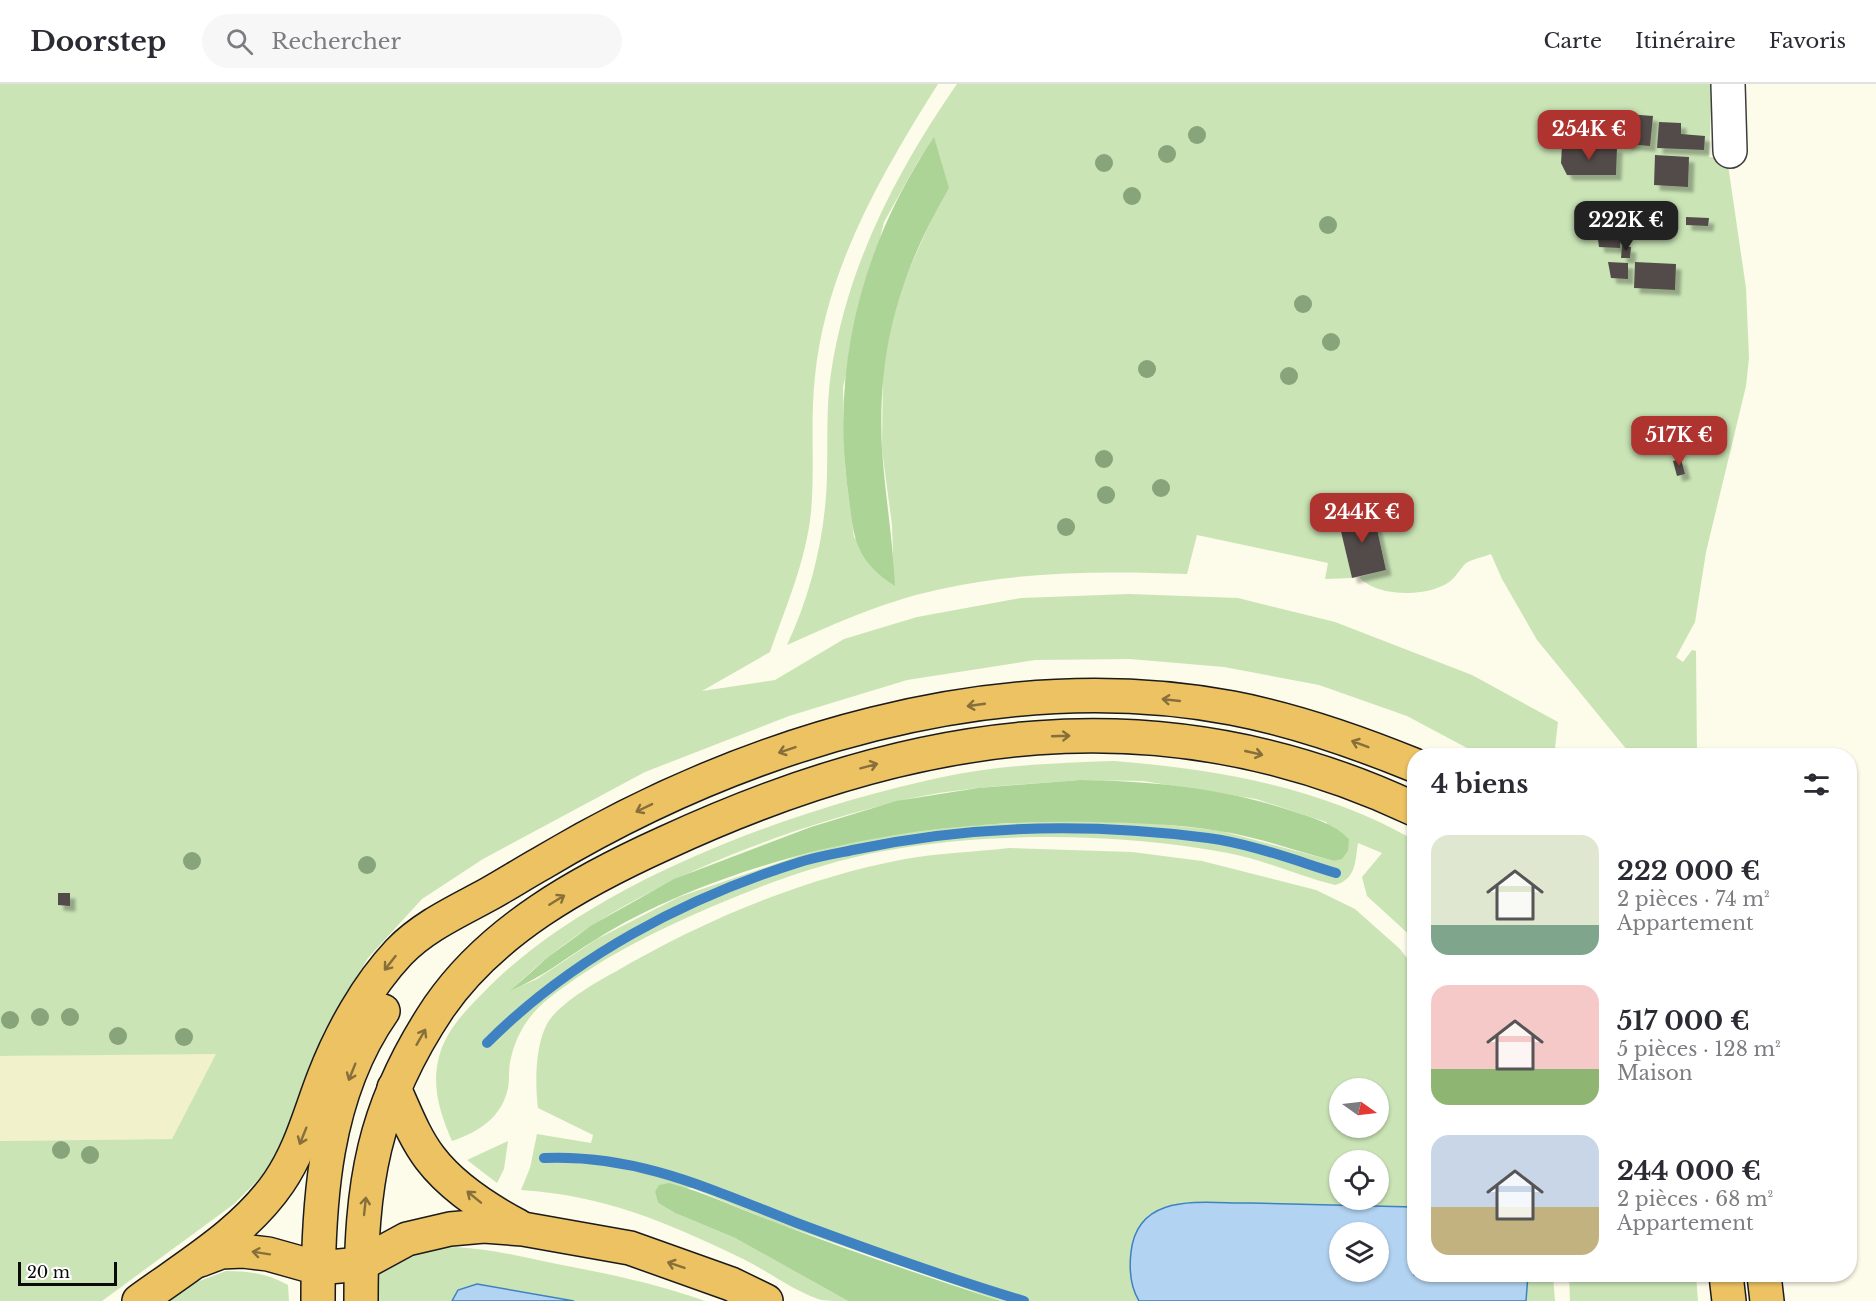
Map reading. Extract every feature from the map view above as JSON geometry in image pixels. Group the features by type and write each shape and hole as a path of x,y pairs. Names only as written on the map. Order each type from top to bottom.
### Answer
{"highway":[{"path":"139,1301 192,1263 244,1221 280,1181 297,1151 335,1050 375,983 400,951 430,927 610,825 735,769 856,729 980,704 1108,696 1170,699 1231,708 1295,722 1407,762"},
{"path":"361,1301 364,1214 372,1149 394,1088 426,1029 458,982 480,959 530,918 583,884 696,828 812,782 873,764 996,741 1123,735 1196,742 1306,765 1368,787 1407,806"},
{"path":"318,1301 323,1177 337,1116 354,1065 381,1014 410,972 440,939 489,894"},
{"path":"394,1088 414,1132 431,1160 492,1212 523,1229"},
{"path":"192,1263 221,1252 243,1251 268,1254 318,1268 361,1264 407,1239 450,1229 484,1226 523,1229 630,1248 732,1284 766,1301"},
{"path":"1727,1282 1729,1301"},
{"path":"1765,1282 1767,1301"}],"street":[{"path":"1728,84 1730,151"}],"green space":[{"path":"0,84 938,84 877,187 844,260 831,297 821,336 815,376 812,495 805,548 770,652 702,691 775,680 844,639 917,617 1021,598 1129,594 1238,598 1335,622 1472,675 1558,722 1555,748 1467,748 1407,716 1319,685 1224,667 1130,659 1035,660 907,680 789,716 645,772 483,859 422,899 368,958 324,1031 284,1140 263,1175 234,1204 102,1301 0,1301 0,1141 172,1139 216,1054 0,1056"},
{"path":"957,84 1712,84 1709,157 1727,158 1746,288 1749,358 1746,386 1706,552 1695,622 1676,657 1683,662 1692,650 1696,651 1697,748 1625,748 1537,640 1502,579 1491,554 1468,562 1450,582 1433,590 1398,593 1376,588 1367,583 1359,577 1386,570 1373,511 1338,519 1352,578 1325,579 1328,563 1197,535 1187,574 1036,575 976,582 925,593 885,605 787,645 804,604 816,561 824,518 829,386 839,333 849,295 877,221 914,151","holes":["934,138 932,218 903,283 891,324 883,367 882,450 892,525 894,585 854,537 845,467 843,387 884,222 917,163"]},
{"path":"934,137 949,188 917,251 905,282 895,314 883,379 882,449 895,586 870,565 862,554 853,530 847,484 844,392 849,347 872,260 889,218"},
{"path":"1114,761 1192,769 1307,794 1379,822 1407,836 1407,933 1367,896 1362,877 1382,853 1358,843 1351,874 1335,885 1228,853 1144,841 1056,837 1012,838 969,840 884,851 796,874 711,907 668,926 586,972 548,999 529,1018 513,1049 509,1084 501,1107 495,1115 480,1128 452,1141 443,1119 436,1085 441,1050 449,1033 478,998 528,953 579,917 635,884 696,856 820,809 938,778 1026,765","holes":["1080,780 1143,781 1256,799 1326,822 1348,851 1342,858 1334,861 1221,831 1151,823 1064,821 971,825 871,837 801,855 679,897 597,939 537,979 512,990 549,956 592,926 639,898 690,872 796,831 895,802 987,787"]},
{"path":"1080,780 1187,787 1266,803 1315,819 1336,829 1349,839 1348,851 1342,859 1334,861 1263,840 1204,829 1156,824 1093,822 987,825 882,837 780,861 680,896 615,928 543,974 510,991 548,957 592,925 674,879 811,827 896,801 978,788"},
{"path":"1009,848 1132,852 1202,861 1316,890 1355,909 1407,958 1407,1282 1554,1282 1555,1301 1001,1301 771,1221 692,1188 655,1192 658,1203 675,1213 735,1238 848,1301 821,1300 801,1292 739,1257 686,1232 633,1212 579,1198 521,1190 530,1168 537,1134 591,1143 593,1135 538,1108 536,1077 540,1043 547,1024 559,1009 607,976 719,918 792,889 867,867 905,859"},
{"path":"217,1053 172,1139 0,1141 0,1056"},
{"path":"508,1141 504,1169 497,1183 467,1160"},
{"path":"669,1183 857,1252 1001,1301 848,1301 735,1238 675,1213 658,1203 655,1192 659,1185"},
{"path":"456,1247 504,1253 610,1275 705,1301 379,1301 378,1269 411,1250"},
{"path":"226,1271 258,1274 281,1281 288,1285 289,1301 167,1301 194,1283"},
{"path":"1569,1282 1697,1282 1698,1301 1570,1301"}],"water":[{"path":"1233,1203 1329,1205 1329,1210 1389,1210 1389,1206 1407,1207 1407,1282 1527,1282 1526,1301 1139,1301 1130,1271 1130,1258 1136,1232 1146,1218 1176,1205"},
{"path":"477,1284 574,1301 452,1301 458,1290"}],"building":[{"path":"1627,114 1653,116 1650,146 1625,144"},
{"path":"1572,118 1604,121 1603,142 1595,142 1596,139 1551,139 1551,120 1571,121"},
{"path":"1659,122 1681,123 1681,134 1705,136 1704,150 1657,148"},
{"path":"1604,127 1613,127 1613,142 1604,141"},
{"path":"1562,146 1617,147 1616,175 1567,175 1561,163"},
{"path":"1655,155 1689,157 1688,187 1654,185"},
{"path":"1686,217 1709,218 1708,226 1686,225"},
{"path":"1593,225 1621,226 1620,248 1599,247 1597,232 1593,232"},
{"path":"1622,246 1631,247 1630,258 1621,258"},
{"path":"1608,262 1628,263 1628,279 1611,278"},
{"path":"1635,262 1676,264 1675,290 1634,288"},
{"path":"1681,459 1685,474 1677,476 1673,461"},
{"path":"1373,511 1386,570 1352,578 1338,519"},
{"path":"58,893 70,893 70,906 58,905"}],"waterway":[{"path":"487,1043 520,1012 594,957 673,912 757,877 829,855 901,841 989,831 1121,830 1208,838 1241,844 1336,873"},
{"path":"544,1158 578,1158 611,1162 674,1177 881,1254 1024,1301"}]}
